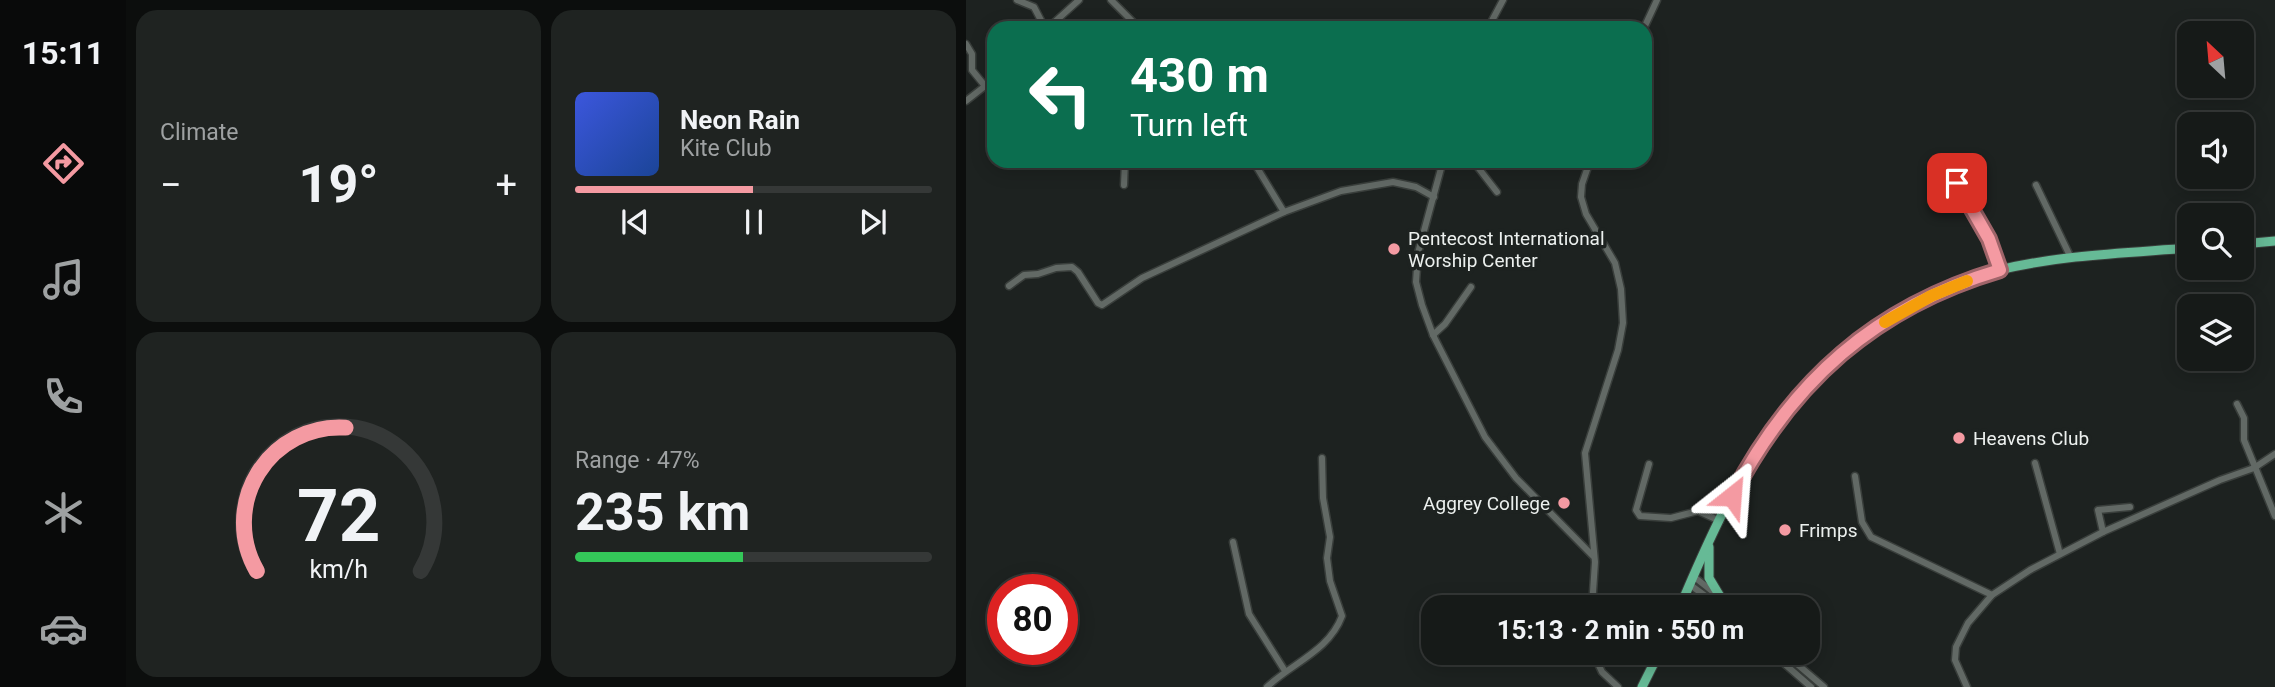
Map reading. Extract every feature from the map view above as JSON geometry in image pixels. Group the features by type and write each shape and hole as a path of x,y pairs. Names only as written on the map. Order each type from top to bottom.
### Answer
{"highway":[{"path":"2254,243 2275,241"},
{"path":"1685,595 1758,449 1786,410 1822,370 1846,350 1908,308 1958,284 2000,270 2071,258 2177,249"},
{"path":"1709,545 1709,578 1717,595"},
{"path":"1642,687 1652,665"}],"street":[{"path":"1017,0 1034,7 1042,21"},
{"path":"1054,21 1079,0"},
{"path":"1111,0 1132,21"},
{"path":"1492,21 1503,0"},
{"path":"1647,21 1657,0"},
{"path":"966,44 972,54 972,70 985,86 966,101"},
{"path":"1124,185 1125,168"},
{"path":"1257,168 1284,212"},
{"path":"1441,168 1418,254 1416,282 1433,335 1480,427 1498,455 1516,478 1593,556"},
{"path":"1478,168 1497,192"},
{"path":"1588,168 1581,197 1586,214 1615,263 1621,289 1623,323 1618,350 1585,453 1595,562 1593,595"},
{"path":"1009,286 1024,275 1072,267 1102,305 1142,278 1284,212 1341,191 1374,183 1393,182 1409,184 1434,197"},
{"path":"1957,183 1989,239 2000,270"},
{"path":"2036,185 2071,258"},
{"path":"1433,335 1445,324 1471,287"},
{"path":"2236,404 2244,418 2244,437 2275,516"},
{"path":"1967,687 1955,660 1956,647 1968,623 1992,595 2103,532 2220,480 2255,468 2275,454"},
{"path":"1267,687 1285,671 1321,647 1336,629 1342,616 1330,581 1327,558 1330,537 1323,498 1322,458"},
{"path":"2035,463 2060,554"},
{"path":"1649,464 1636,510 1640,516 1671,518 1698,512 1720,521"},
{"path":"1855,476 1862,523 1871,537 1992,595"},
{"path":"2103,532 2098,510 2130,507"},
{"path":"1233,542 1249,614 1285,671"},
{"path":"1691,580 1710,595"},
{"path":"1599,665 1602,672 1618,687"},
{"path":"1786,665 1811,687"},
{"path":"1798,665 1824,687"}],"slow traffic":[{"path":"1885,322 1931,296 1967,281"}],"place":[{"name":"Pentecost International Worship Center","path":"1394,249"},
{"name":"Heavens Club","path":"1959,438"},
{"name":"Aggrey College","path":"1564,503"},
{"name":"Frimps","path":"1785,530"}],"route":[{"path":"1732,496 1758,449 1786,410 1810,381 1846,350 1888,319 1931,296 2000,270 1989,239 1957,183"}]}
